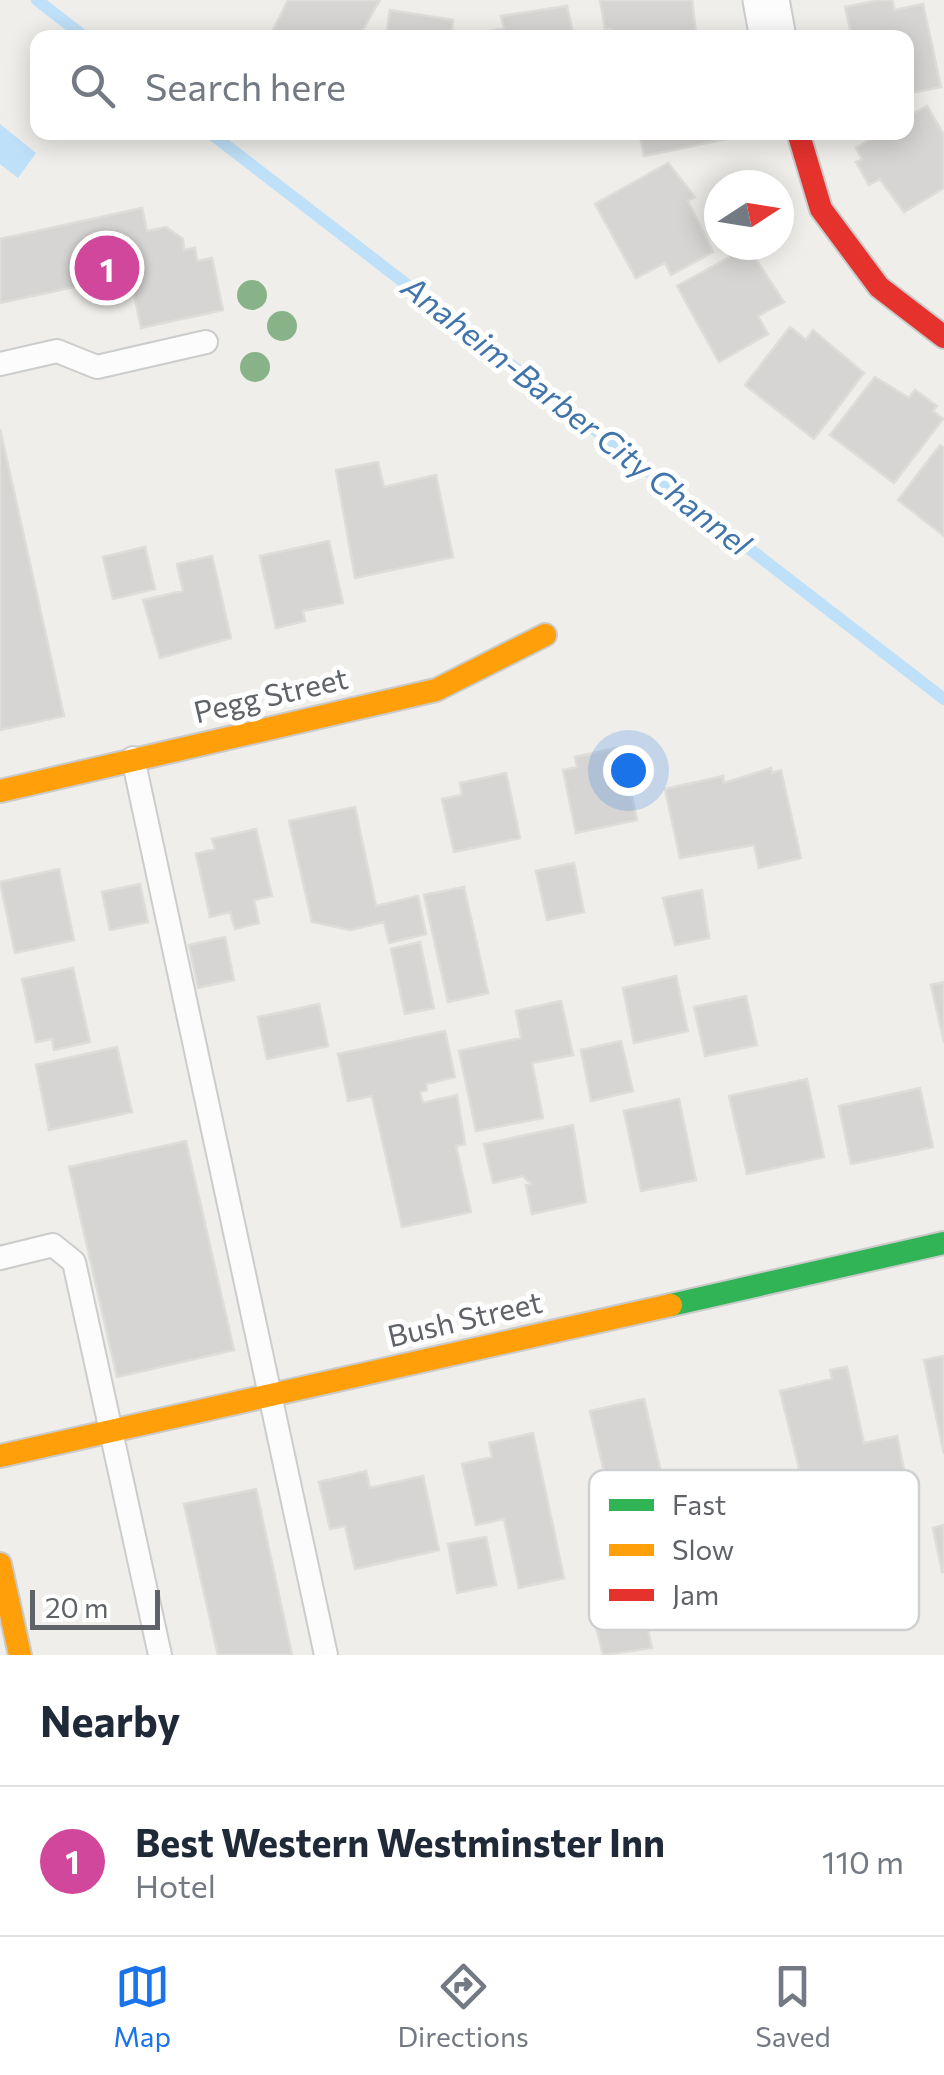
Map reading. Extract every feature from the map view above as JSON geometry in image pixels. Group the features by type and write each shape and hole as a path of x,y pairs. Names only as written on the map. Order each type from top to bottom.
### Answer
{"street":[{"path":"766,0 772,30"},
{"path":"800,140 822,209 879,288 944,337"},
{"name":"Pegg Street","path":"0,791 436,690 545,635"},
{"name":"Bush Street","path":"0,1456 944,1243"},
{"path":"0,1564 20,1655"}],"lane":[{"path":"0,364 57,351 96,367 206,342"},
{"path":"133,758 267,1396 326,1655"},
{"path":"0,1258 53,1245 74,1262 160,1655"}],"water":[{"path":"0,124 36,153 18,178 0,164"}],"building":[{"path":"288,0 380,0 363,30 273,30"},
{"path":"600,0 692,0 696,30 605,29"},
{"path":"880,0 892,0 895,10 923,4 941,87 914,92 914,30 850,30 845,7"},
{"path":"567,6 572,30 494,30 504,28 501,16"},
{"path":"390,10 453,20 452,30 387,30"},
{"path":"927,106 944,135 944,188 904,212 880,179 869,185 856,162 862,159 856,148 869,140 914,140 914,113"},
{"path":"641,140 721,140 644,156"},
{"path":"668,163 695,197 688,201 704,234 704,257 671,275 665,263 636,278 595,204"},
{"path":"142,208 147,231 166,227 183,239 184,250 195,248 197,261 212,258 223,310 141,328 130,275 0,303 0,239"},
{"path":"724,260 757,260 784,302 758,316 768,334 719,362 677,286"},
{"path":"790,327 806,340 813,330 864,373 814,439 745,385"},
{"path":"875,377 909,398 915,390 937,406 933,411 943,419 894,483 830,435"},
{"path":"0,429 64,716 0,730"},
{"path":"940,445 944,448 944,536 898,500"},
{"path":"378,462 384,487 436,475 453,557 355,578 336,470"},
{"path":"329,541 343,603 303,611 305,621 276,628 260,556"},
{"path":"145,547 155,589 113,599 103,557"},
{"path":"212,556 231,638 160,658 143,600 183,591 177,564"},
{"path":"621,747 637,820 576,833 563,770 577,767 575,757"},
{"path":"771,768 772,773 781,770 801,858 759,868 754,845 680,858 665,789 723,776 724,783"},
{"path":"506,773 520,838 454,852 442,799 462,795 460,783"},
{"path":"355,807 376,906 418,896 426,934 389,943 384,922 350,930 312,922 289,821"},
{"path":"256,829 272,896 254,900 259,923 235,929 230,912 210,917 196,854 215,849 212,839"},
{"path":"574,863 584,912 547,920 536,871"},
{"path":"59,869 74,940 15,953 0,882"},
{"path":"140,884 148,922 110,930 102,892"},
{"path":"464,887 488,993 448,1002 424,895"},
{"path":"702,890 709,938 675,945 663,898"},
{"path":"225,937 234,980 198,988 189,945"},
{"path":"420,942 434,1008 405,1014 391,949"},
{"path":"73,968 90,1042 54,1050 52,1039 36,1042 22,979"},
{"path":"676,976 688,1031 634,1043 623,988"},
{"path":"944,982 944,1042 931,985"},
{"path":"746,996 757,1045 705,1056 694,1007"},
{"path":"561,1001 573,1055 532,1063 543,1118 476,1131 459,1051 521,1038 516,1011"},
{"path":"319,1004 328,1046 267,1059 258,1017"},
{"path":"445,1031 455,1077 426,1084 427,1090 420,1092 423,1103 457,1095 465,1144 456,1146 471,1212 402,1227 372,1096 348,1101 338,1054"},
{"path":"621,1041 633,1091 591,1101 581,1050"},
{"path":"117,1047 132,1112 49,1130 36,1065"},
{"path":"807,1079 824,1157 747,1174 729,1096"},
{"path":"920,1088 933,1147 851,1164 839,1106"},
{"path":"679,1099 696,1180 641,1191 624,1111"},
{"path":"573,1125 586,1202 532,1214 526,1185 531,1184 523,1176 493,1183 484,1144"},
{"path":"186,1141 234,1350 117,1377 69,1167"},
{"path":"944,1356 944,1454 924,1360"},
{"path":"847,1367 864,1443 897,1436 904,1470 799,1470 780,1391 832,1379 830,1370"},
{"path":"644,1399 660,1470 604,1470 590,1411"},
{"path":"533,1433 564,1578 519,1588 504,1519 476,1525 462,1464 492,1457 489,1443"},
{"path":"366,1471 370,1488 423,1476 439,1550 355,1569 345,1526 330,1529 319,1482"},
{"path":"256,1489 292,1655 218,1655 184,1504"},
{"path":"944,1525 944,1571 942,1572 933,1528"},
{"path":"486,1537 496,1585 457,1593 448,1544"},
{"path":"597,1630 648,1630 652,1648 603,1655"}],"waterway":[{"name":"Anaheim-Barber City Channel","path":"37,0 76,30"},
{"name":"Anaheim-Barber City Channel","path":"219,140 944,699"}],"traffic: fast":[{"path":"671,1305 944,1243"}],"traffic: slow":[{"path":"0,791 436,690 545,635"},
{"path":"0,1456 671,1305"},
{"path":"0,1564 20,1655"}],"traffic: jam":[{"path":"800,140 821,209 879,287 944,337"}],"place":[{"name":"Best Western Westminster Inn","path":"107,268"}]}
